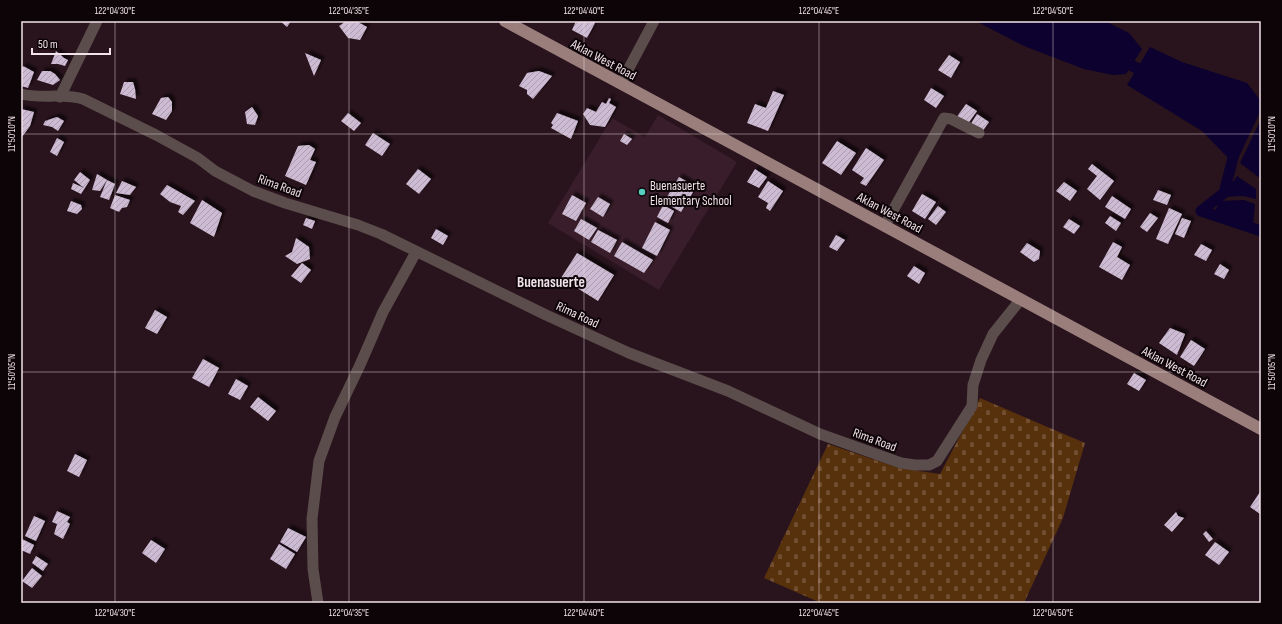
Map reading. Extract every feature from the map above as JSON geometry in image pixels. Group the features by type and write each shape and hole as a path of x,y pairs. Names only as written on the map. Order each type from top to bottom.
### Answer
{"main road":[{"name":"Aklan West Road","path":"505,21 1261,429"}],"street":[{"path":"60,97 97,21"},
{"path":"621,83 654,21"},
{"name":"Rima Road","path":"21,94 37,97 75,97 90,102 156,134 253,191 285,203 358,225 381,234 629,353 728,392 820,434 901,463 929,465 937,461 972,406 973,385 981,360 993,334 1020,299"},
{"path":"885,225 944,118 951,119 979,133"},
{"path":"318,603 313,568 312,519 319,461 335,417 383,312 416,252"}],"shaded area":[{"path":"976,21 1105,21 1129,33 1142,49 1126,74 1113,75 1084,69 1024,46"},
{"path":"1150,47 1182,62 1247,83 1261,101 1261,110 1235,165 1202,131 1127,85"},
{"name":"Buenasuerte Elementary School","path":"658,115 737,162 659,290 548,223 612,118 645,137"},
{"path":"1261,119 1261,179 1240,163"},
{"path":"1237,176 1256,189 1256,199 1243,196 1222,197"},
{"path":"1244,200 1255,204 1253,225 1214,212 1220,201"}],"green space":[{"path":"980,398 1085,443 1063,518 1024,603 821,603 764,578 828,444 899,468 940,474"}],"building":[{"path":"280,21 291,21 287,27"},
{"path":"346,21 356,21 367,27 360,40 348,38 339,26"},
{"path":"576,21 596,21 587,38 572,30"},
{"path":"56,51 68,60 65,66 51,64"},
{"path":"305,53 321,60 314,76"},
{"path":"949,55 960,62 951,78 938,70"},
{"path":"23,66 34,72 28,88 21,86 21,70"},
{"path":"42,71 50,71 60,80 53,85 37,80"},
{"path":"539,71 552,76 533,99 527,94 527,90 519,86 527,73"},
{"path":"124,82 133,82 136,99 120,94"},
{"path":"931,88 944,96 936,108 924,100"},
{"path":"773,91 784,95 768,131 747,123 755,104 766,108"},
{"path":"168,97 172,102 172,111 166,120 152,114 161,98"},
{"path":"609,98 611,99 609,103 616,107 605,127 590,125 583,114 587,108 596,112 602,102 606,104"},
{"path":"966,104 977,111 967,125 956,118"},
{"path":"252,107 258,116 255,125 247,124 245,112"},
{"path":"21,109 34,112 30,126 22,137 21,137"},
{"path":"348,113 361,123 354,131 341,121"},
{"path":"557,113 578,121 571,139 551,128 553,125 551,123"},
{"path":"977,114 989,122 982,132 970,125"},
{"path":"57,117 64,121 58,131 52,127 43,125 45,121"},
{"path":"373,133 390,144 382,156 365,145"},
{"path":"624,134 632,139 627,145 620,141"},
{"path":"57,138 64,142 57,156 50,152"},
{"path":"837,141 856,153 841,175 822,163"},
{"path":"309,145 315,149 310,160 316,162 306,185 285,176 298,146"},
{"path":"866,148 884,160 866,186 860,183 864,178 852,170"},
{"path":"1092,164 1114,181 1100,200 1087,189 1097,176 1088,169"},
{"path":"418,169 431,179 419,194 406,184"},
{"path":"755,169 767,177 759,188 747,182"},
{"path":"80,172 90,180 81,194 71,189 73,183 84,188 74,180"},
{"path":"97,174 107,180 100,191 92,190"},
{"path":"679,177 696,187 681,212 664,202"},
{"path":"107,180 115,184 109,200 100,197"},
{"path":"122,181 136,187 130,195 116,193"},
{"path":"768,181 783,191 770,211 766,208 768,203 758,197"},
{"path":"1064,182 1077,191 1070,201 1056,191"},
{"path":"167,185 195,201 183,215 178,212 181,206 170,202 160,194"},
{"path":"1158,190 1171,195 1167,205 1153,200"},
{"path":"922,194 936,202 925,219 912,211"},
{"path":"115,195 130,200 127,207 122,208 119,212 110,208"},
{"path":"572,195 586,203 576,221 562,214"},
{"path":"1112,196 1131,209 1125,219 1105,207"},
{"path":"598,197 610,204 603,217 590,209"},
{"path":"202,200 222,213 214,237 190,223"},
{"path":"71,201 81,205 82,209 77,214 67,211"},
{"path":"663,205 674,211 668,223 657,217"},
{"path":"938,206 946,212 936,225 928,219"},
{"path":"1169,208 1182,214 1168,244 1156,239"},
{"path":"1150,213 1158,218 1147,232 1140,227"},
{"path":"1110,216 1121,223 1116,231 1105,223"},
{"path":"306,218 315,221 312,229 303,225"},
{"path":"1182,218 1191,221 1184,238 1175,234"},
{"path":"581,219 597,228 589,240 574,231"},
{"path":"1069,219 1080,226 1074,234 1063,227"},
{"path":"655,222 670,230 657,256 642,248"},
{"path":"436,229 448,236 443,245 431,238"},
{"path":"598,230 617,240 610,253 591,242"},
{"path":"836,235 845,240 837,251 829,247"},
{"path":"296,238 309,247 310,259 297,264 285,256 292,252"},
{"path":"622,242 653,260 644,273 614,256"},
{"path":"1113,242 1122,247 1117,257 1130,265 1122,280 1099,267"},
{"path":"1027,243 1040,251 1039,259 1034,262 1020,252"},
{"path":"1201,244 1212,250 1206,261 1194,255"},
{"path":"577,253 614,275 598,301 561,278"},
{"path":"302,263 311,270 301,283 291,276"},
{"path":"1220,264 1229,270 1224,279 1214,274"},
{"path":"914,266 925,273 919,284 907,276"},
{"path":"155,310 167,317 157,334 145,328"},
{"path":"1170,328 1185,334 1177,355 1159,343"},
{"path":"1191,340 1205,349 1194,366 1180,357"},
{"path":"203,359 219,368 209,387 192,378"},
{"path":"1134,373 1146,380 1139,391 1127,384"},
{"path":"236,379 248,386 240,400 228,394"},
{"path":"258,397 276,411 268,421 250,407"},
{"path":"75,454 87,460 79,477 67,471"},
{"path":"1260,492 1261,512 1260,514 1250,507"},
{"path":"57,511 70,517 67,522 70,524 63,539 54,534 57,524 52,522"},
{"path":"1176,512 1178,516 1184,518 1172,532 1164,525"},
{"path":"34,516 45,521 36,541 25,536"},
{"path":"288,528 306,537 297,552 280,542"},
{"path":"1206,531 1213,539 1209,542 1203,534"},
{"path":"22,539 34,545 30,554 21,550"},
{"path":"151,540 165,549 156,563 142,553"},
{"path":"1215,542 1229,552 1219,565 1205,555"},
{"path":"279,544 295,554 286,569 270,559"},
{"path":"36,556 48,564 43,571 32,563"},
{"path":"32,568 42,576 32,588 22,581"}],"waterway":[{"path":"1119,59 1150,75"},
{"path":"1233,148 1235,150 1224,193 1201,211 1261,231"}],"place":[{"name":"Buenasuerte Elementary School","path":"642,192"}],"district":[{"name":"Buenasuerte","path":"551,282"}]}
